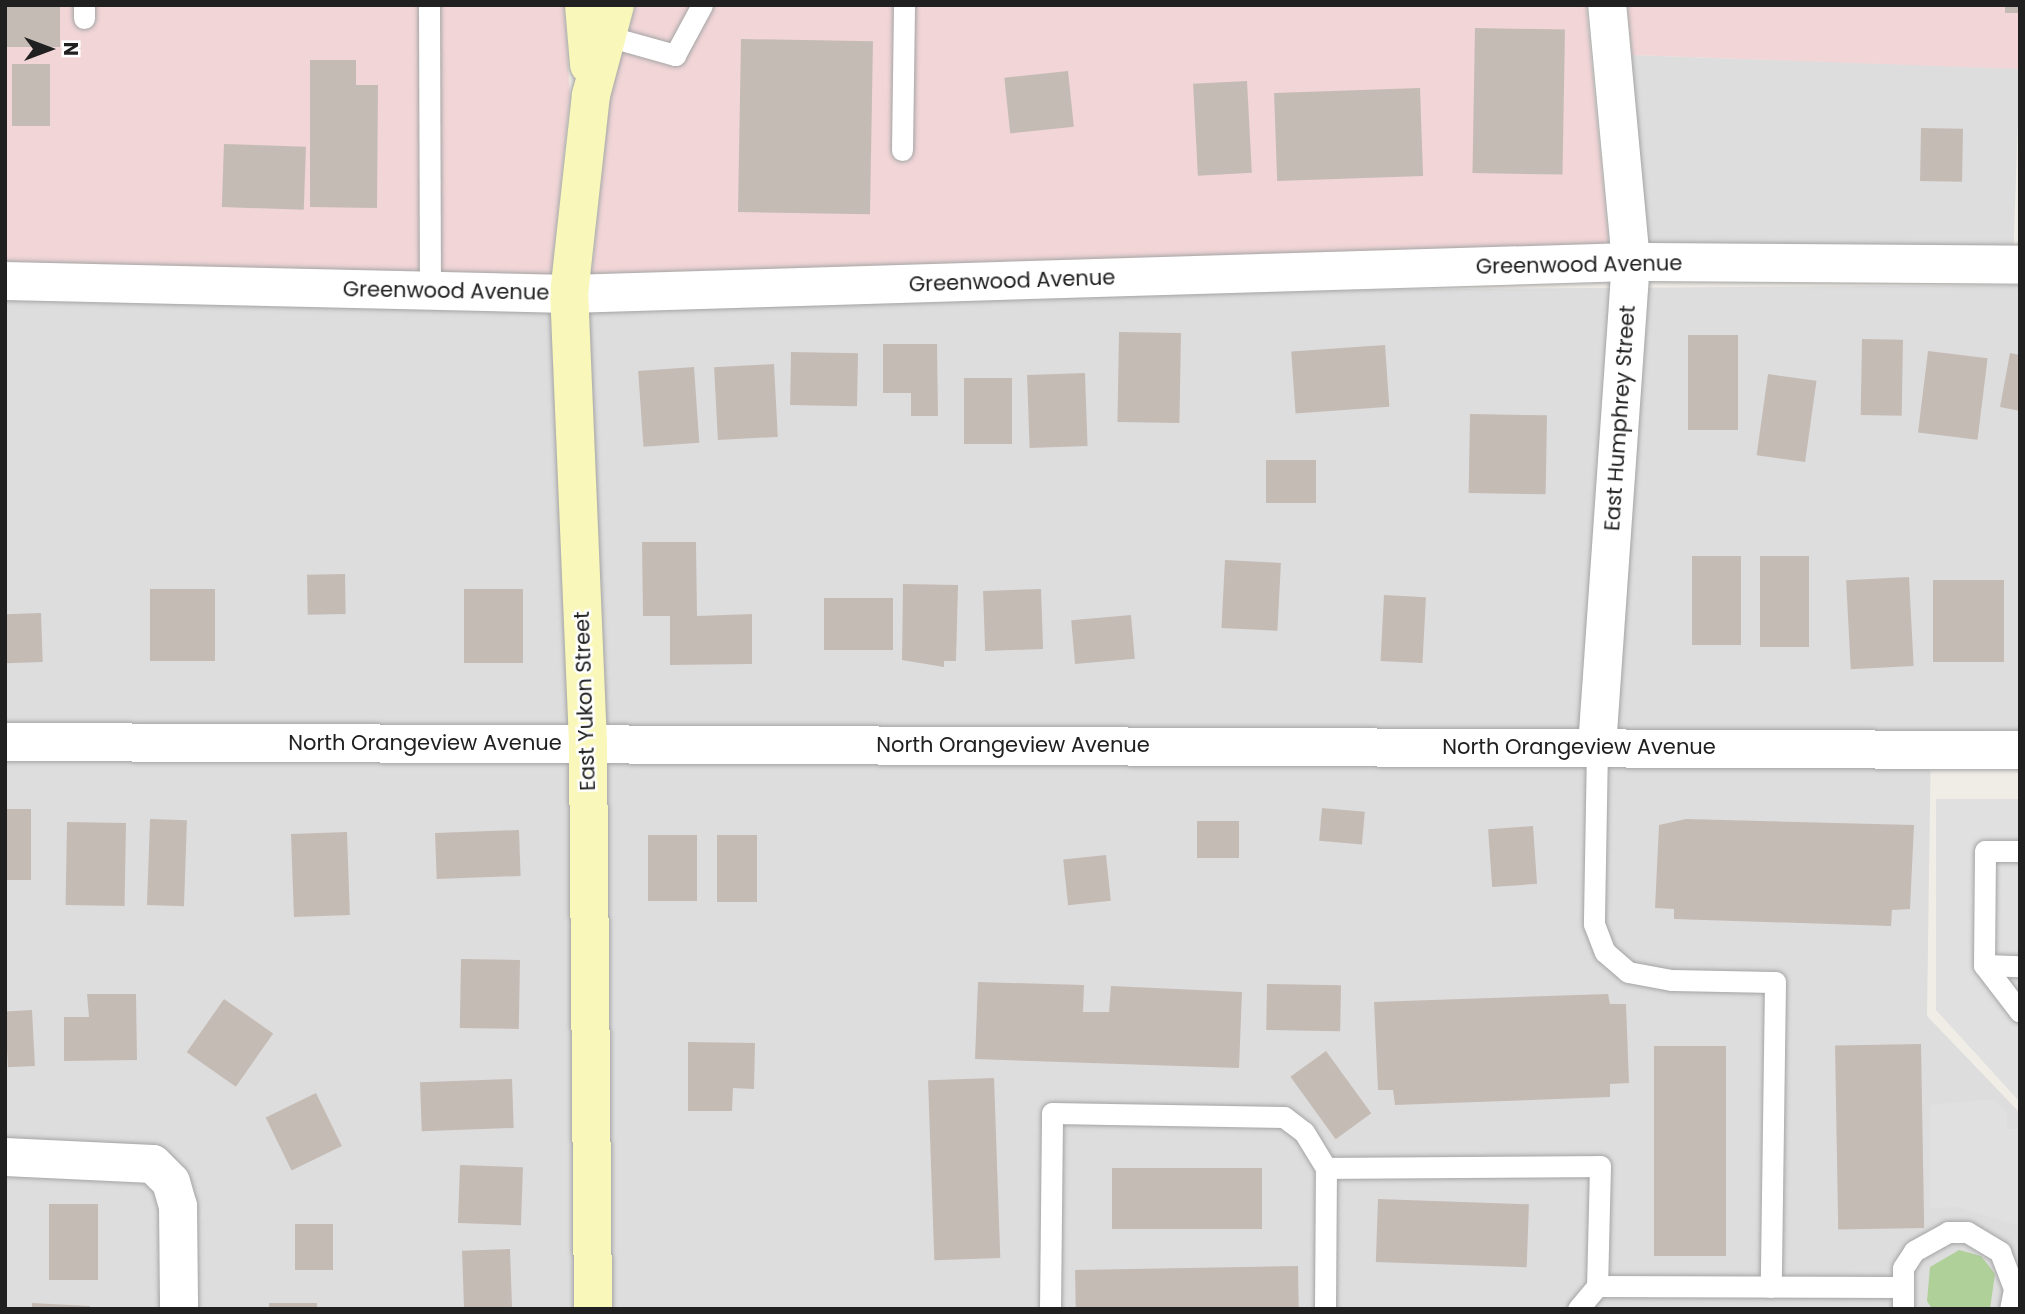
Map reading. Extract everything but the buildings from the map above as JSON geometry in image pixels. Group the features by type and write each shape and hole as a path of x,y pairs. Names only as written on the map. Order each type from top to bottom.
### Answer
{"street":[{"name":"East Yukon Street","path":"584,5 591,95"},
{"name":"East Humphrey Street","path":"1597,747 1631,262 1606,5"},
{"name":"East Yukon Street","path":"593,1309 588,743 569,294 591,95 611,21"},
{"name":"Greenwood Avenue","path":"5,281 569,294 1631,262 2020,265"},
{"name":"North Orangeview Avenue","path":"5,742 2020,750"},
{"path":"5,1157 153,1164 171,1182 178,1206 179,1309"}],"lane":[{"path":"429,5 430,291"},
{"path":"611,21 676,55 702,5"},
{"path":"902,150 904,5"},
{"path":"1597,747 1594,924 1605,952 1628,972 1671,980 1775,982 1771,1287"},
{"path":"2020,851 1985,851 1984,965 2020,1012"},
{"path":"1984,965 2020,966"},
{"path":"1050,1309 1052,1114 1284,1116 1304,1132 1326,1168 1325,1309"},
{"path":"1326,1168 1600,1166 1597,1286 1578,1309"},
{"path":"1903,1309 1899,1287 1914,1251 1929,1238 1967,1232 2000,1252 2015,1295"},
{"path":"1597,1286 1899,1287"}],"shaded area":[{"path":"5,5 564,5 570,95 551,276 5,263"},
{"path":"636,5 1586,5 1609,245 592,274 610,98"},
{"path":"1627,5 2020,5 2020,69 1632,55"},
{"path":"1632,55 2020,69 2013,258 1625,245"},
{"path":"2020,285 2020,730 1931,732 1927,1016 2020,1113 2020,1309 5,1309 5,299"},
{"path":"1936,799 2020,799 2020,1102 1936,1010"},
{"path":"1993,1099 2007,1112 2007,1129 2020,1129 2020,1226 1957,1207 1930,1208 1930,1105"}],"green space":[{"path":"1959,1250 1981,1256 1995,1274 1990,1309 1932,1309 1927,1301 1930,1267"}]}
